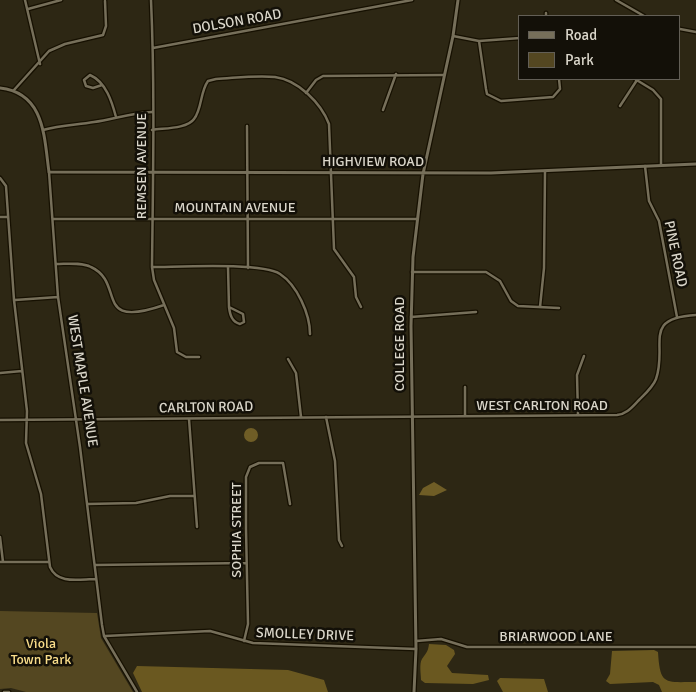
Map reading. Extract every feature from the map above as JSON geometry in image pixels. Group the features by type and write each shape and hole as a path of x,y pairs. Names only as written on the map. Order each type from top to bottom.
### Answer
{"street":[{"path":"26,0 40,64"},
{"path":"28,9 61,0"},
{"path":"0,88 14,90 40,64 49,51 104,35 106,26 104,0 109,0"},
{"name":"REMSEN AVENUE","path":"151,0 153,48 152,267 154,280 174,328 177,352 186,357 199,357"},
{"name":"DOLSON ROAD","path":"153,48 412,0"},
{"name":"COLLEGE ROAD","path":"414,692 416,641 412,418 412,272 416,219 423,174 453,36 458,0"},
{"path":"616,0 642,15"},
{"path":"681,29 696,32"},
{"path":"453,36 479,41 518,38"},
{"path":"479,41 487,94 495,99 501,101 553,97 560,89 560,80"},
{"path":"383,110 396,74"},
{"path":"306,93 316,80 323,76 444,75"},
{"path":"102,85 89,88 84,80 87,76 94,76 102,85 112,101 116,117"},
{"path":"152,130 190,122 195,118 203,88 208,81 216,79 274,77 284,80 306,93 324,112 329,124 334,249 354,277 356,297 361,307"},
{"path":"620,106 635,80"},
{"path":"638,80 654,90 661,99 661,165"},
{"name":"WEST MAPLE AVENUE","path":"14,90 33,105 43,130 49,172 58,297 104,636 137,692"},
{"path":"43,130 64,124 92,123 128,114 152,112"},
{"path":"247,126 248,268"},
{"name":"HIGHVIEW ROAD","path":"49,172 247,174 332,172 423,174 545,172 696,164"},
{"name":"PINE ROAD","path":"644,166 649,201 660,222 677,318"},
{"path":"540,307 544,268 545,172"},
{"path":"0,178 6,186 14,300 27,420 26,443 41,494 49,562 52,572 59,578 96,579"},
{"path":"0,217 8,217"},
{"name":"MOUNTAIN AVENUE","path":"53,219 416,219"},
{"path":"56,264 85,264 92,267 105,280 114,302 125,311 143,312 164,305"},
{"path":"152,267 228,267 270,270 279,273 290,283 308,316 310,334"},
{"path":"228,267 228,308 230,316 236,323 244,322 243,314 228,308"},
{"path":"412,272 486,272 500,281 514,304 524,308 559,308"},
{"path":"14,300 58,297"},
{"path":"411,317 476,312"},
{"path":"677,318 696,315"},
{"name":"WEST CARLTON ROAD","path":"412,418 623,414 635,404 655,381 659,359 658,339 662,327 677,318"},
{"path":"578,415 577,375 584,356"},
{"path":"288,359 296,373 301,417"},
{"path":"0,373 22,371"},
{"path":"465,387 465,416"},
{"name":"CARLTON ROAD","path":"0,420 301,417 412,418"},
{"path":"326,418 335,461 338,532 342,546"},
{"path":"189,419 196,528"},
{"name":"SOPHIA STREET","path":"244,641 248,624 246,477 250,467 259,462 284,463 290,504"},
{"path":"87,504 136,504 170,496 194,496"},
{"path":"0,536 1,562 49,562"},
{"path":"95,565 246,563"},
{"name":"SMOLLEY DRIVE","path":"104,636 210,631 244,641 265,644 416,649"},
{"name":"BRIARWOOD LANE","path":"416,641 441,639 467,647 696,647"},
{"path":"4,692 9,692"}],"green space":[{"name":"Viola Town Park","path":"0,611 97,613 101,638 133,692 26,692 11,688 0,689"}],"shaded area":[{"path":"251,428 256,430 258,435 256,440 251,442 246,440 244,435 246,430"},
{"path":"434,482 447,490 434,496 419,495 423,488"},
{"path":"429,644 446,645 454,650 455,654 447,666 452,673 488,675 489,680 473,684 425,683 421,680 421,664"},
{"path":"654,650 658,652 660,671 666,680 696,682 696,692 662,692 659,685 653,682 610,684 606,681 610,674 612,651"},
{"path":"137,666 288,670 324,680 328,692 142,692 133,673"},
{"path":"500,678 544,679 548,692 503,692 497,681"}]}
